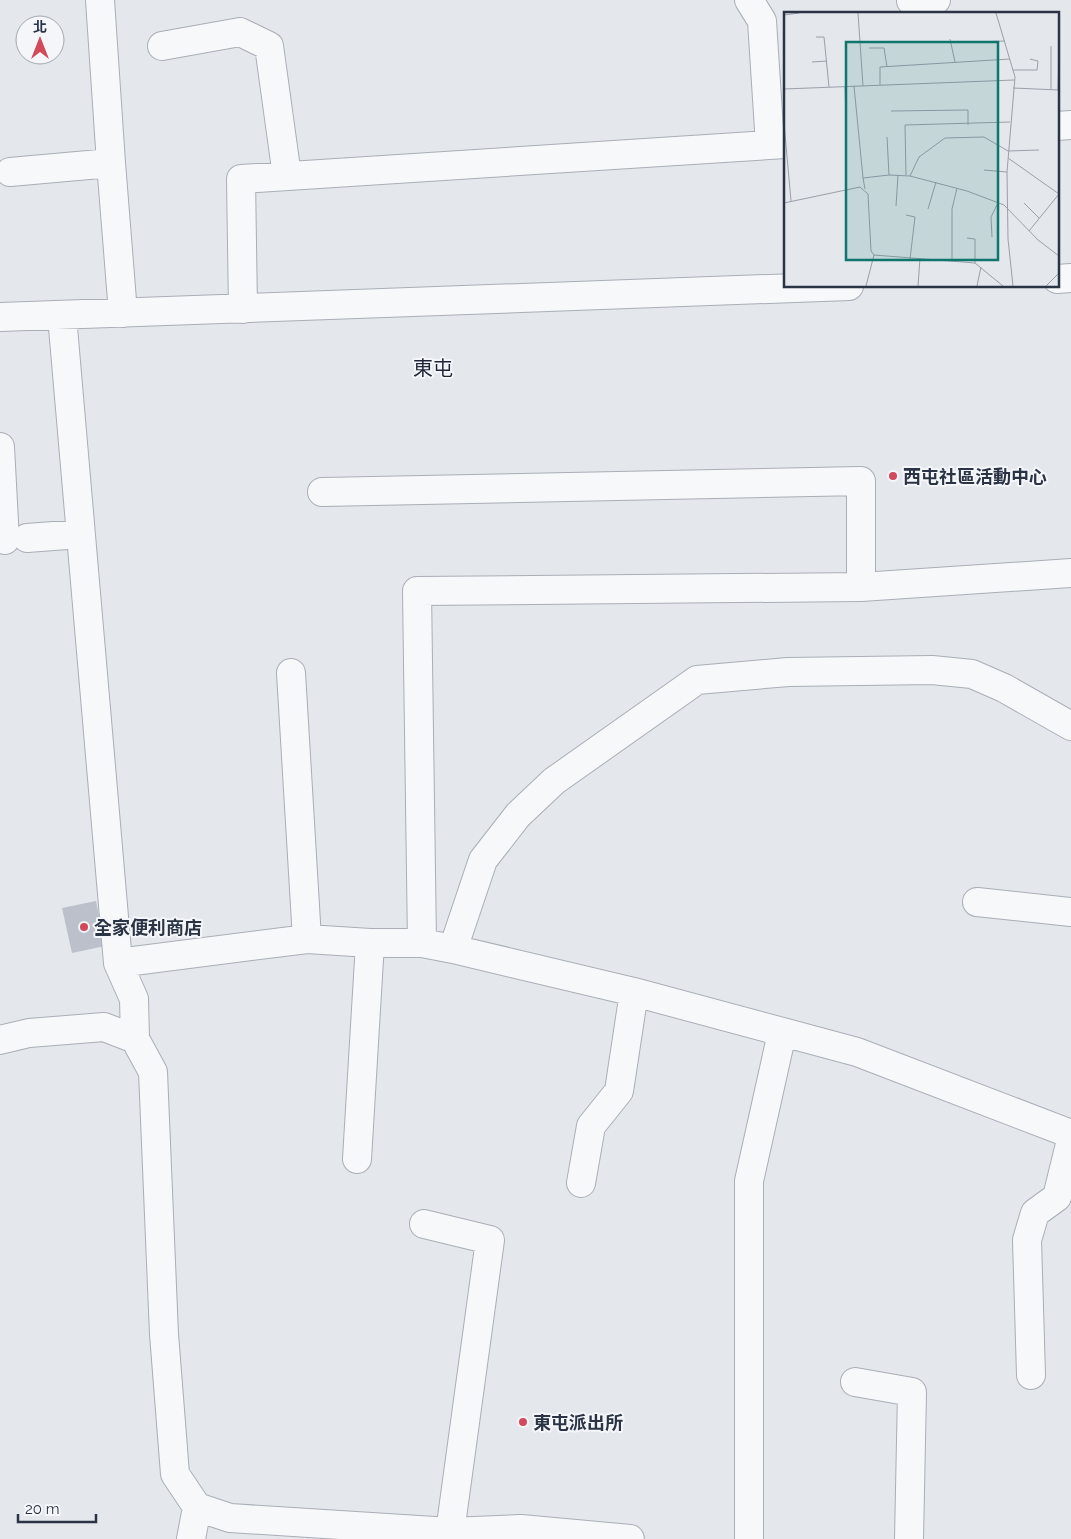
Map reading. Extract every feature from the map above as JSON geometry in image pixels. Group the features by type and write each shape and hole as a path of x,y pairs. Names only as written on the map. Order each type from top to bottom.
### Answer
{"street":[{"path":"100,0 110,163 123,313"},
{"path":"243,309 241,179 777,144 762,21 749,0"},
{"path":"162,46 240,32 270,46 287,176"},
{"path":"1058,126 1071,125"},
{"path":"10,172 110,163"},
{"path":"1058,279 1071,278"},
{"path":"0,318 797,288"},
{"path":"62,316 118,963 134,999 135,1039 153,1072 164,1334 175,1474 197,1508 230,1518 450,1532 630,1539"},
{"path":"0,447 16,539 80,534"},
{"path":"322,492 861,481 861,587"},
{"path":"422,943 417,591 861,587 1071,572"},
{"path":"453,949 483,860 518,815 554,781 697,680 788,672 932,670 972,674 1004,688 1071,726"},
{"path":"291,673 307,939"},
{"path":"977,902 1071,912"},
{"path":"118,963 307,939 370,943 422,943 634,992 857,1052 1071,1134"},
{"path":"357,1159 370,943"},
{"path":"582,1183 591,1126 619,1091 634,992"},
{"path":"0,1040 29,1033 104,1027 135,1039"},
{"path":"750,1539 749,1181 782,1033"},
{"path":"1031,1375 1027,1240 1035,1213 1057,1197 1071,1140"},
{"path":"424,1224 490,1240 450,1532"},
{"path":"856,1382 912,1392 909,1539"},
{"path":"191,1539 197,1508"}],"building":[{"name":"全家便利商店","path":"96,901 105,946 72,953 62,908"}],"place":[{"name":"西屯社區活動中心","path":"893,476"},
{"name":"全家便利商店","path":"84,927"},
{"name":"東屯派出所","path":"523,1422"}],"district":[{"name":"東屯","path":"433,368"}]}
